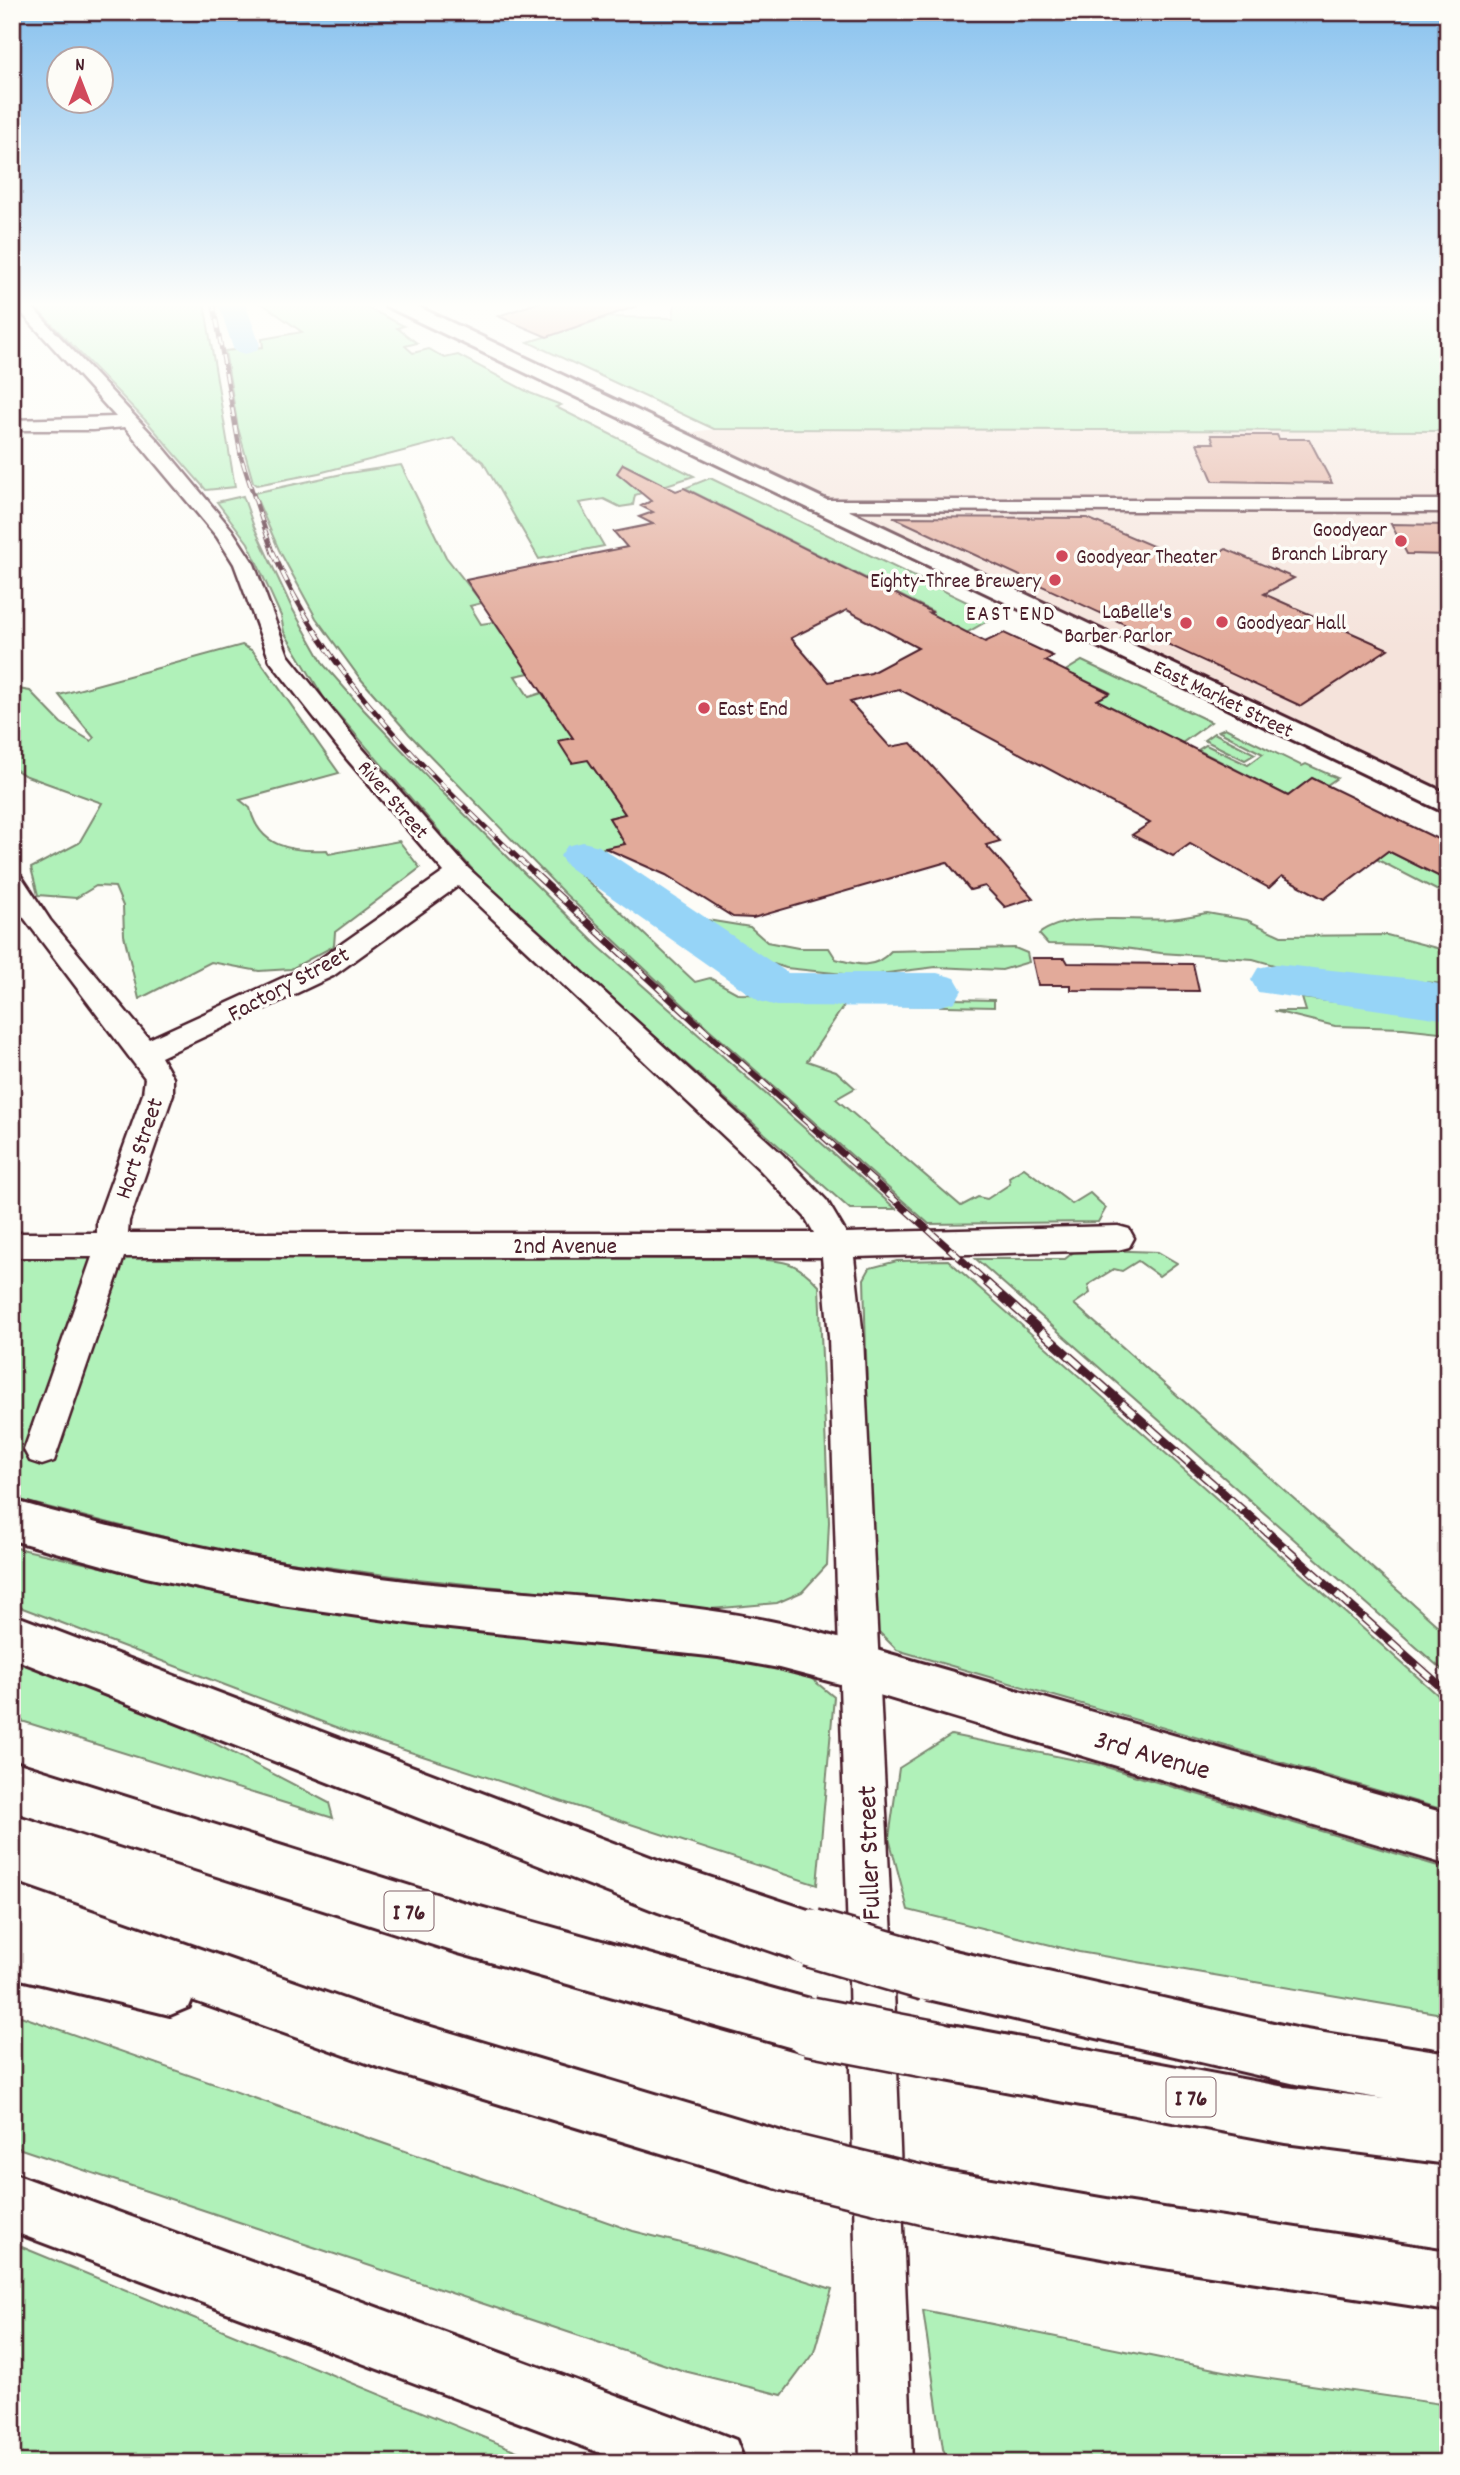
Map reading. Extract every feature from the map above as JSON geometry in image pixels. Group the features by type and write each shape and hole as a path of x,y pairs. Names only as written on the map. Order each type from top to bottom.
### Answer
{"main road":[{"name":"East Market Street","path":"639,418 817,506 1448,805"},
{"name":"3rd Avenue","path":"12,1520 93,1545 229,1576 373,1598 701,1633 768,1644 859,1667 1448,1840"},
{"path":"12,1636 659,1886 811,1938 928,1972 1300,2057 1448,2081"},
{"name":"I 76","path":"12,1786 455,1926 810,2026 1285,2115 1448,2135"},
{"path":"12,1909 378,2039 786,2162 939,2199 1124,2232 1448,2281"},
{"path":"12,1950 378,2039"},
{"path":"12,2202 713,2463"}],"street":[{"name":"River Street","path":"125,418 152,445 225,534 244,564 278,656 354,753 459,873 771,1162 816,1209 837,1245"},
{"path":"12,425 93,425 128,421"},
{"path":"817,506 888,503 1448,506"},
{"name":"Factory Street","path":"144,1054 323,970 459,873"},
{"name":"Hart Street","path":"12,882 41,926 144,1054 159,1078 158,1094 113,1221 112,1245 42,1451"},
{"path":"12,927 41,926"},
{"name":"2nd Avenue","path":"12,1245 837,1245 1118,1238"},
{"name":"Fuller Street","path":"837,1245 846,1337 886,2463"}],"shaded area":[{"path":"714,429 1448,431 1448,504 818,503 681,434"},
{"path":"836,509 1448,511 1448,798"}],"green space":[{"path":"143,418 223,418 235,487 206,490"},
{"path":"236,418 577,418 694,476 635,495 633,505 620,507 604,499 579,503 604,546 539,559 483,462 453,438 319,473 257,485 253,482"},
{"path":"689,418 1448,418 1448,431 714,429"},
{"path":"401,465 446,557 482,603 470,606 481,624 494,622 529,673 515,676 529,697 542,693 625,814 609,818 625,844 565,860 695,982 710,978 739,994 994,1000 994,1007 845,1004 807,1061 836,1071 855,1088 836,1099 961,1206 978,1197 987,1199 1010,1184 1009,1177 1024,1168 1072,1204 1090,1193 1106,1208 1098,1222 929,1224 709,1029 563,892 409,734 359,677 316,618 279,550 254,493 342,474"},
{"path":"710,478 996,616 966,633 929,614 932,611 685,488"},
{"path":"243,496 254,527 292,608 324,665 364,710 438,788 598,946 896,1209 850,1209 491,891 324,698 284,632 281,616 248,543 217,502"},
{"path":"242,645 253,651 339,773 240,800 250,808 261,831 269,839 289,848 327,850 329,854 399,841 420,868 335,932 334,946 291,969 259,971 211,962 139,999 124,935 123,906 115,887 96,886 76,898 38,895 31,868 79,843 102,803 24,775 12,767 12,688 30,691 61,723 91,741 94,738 59,695"},
{"path":"1082,661 1211,722 1182,743 1097,700 1109,692 1074,675 1061,682 1054,678"},
{"path":"1225,728 1302,766 1306,764 1337,778 1327,785 1312,778 1288,796 1198,750 1206,745 1248,765 1263,754 1218,731"},
{"path":"1214,733 1255,754 1245,760 1204,740"},
{"path":"1388,851 1448,881 1448,896 1376,859"},
{"path":"1207,913 1247,920 1281,936 1387,935 1448,951 1448,984 1298,972 1253,959 1161,953 1102,945 1048,944 1039,934 1066,922 1101,919 1155,920"},
{"path":"701,919 750,927 767,942 798,948 829,948 836,959 859,964 878,961 891,951 1015,948 1027,953 1029,962 1002,970 936,967 863,976 786,968 736,952 712,940"},
{"path":"1302,998 1445,1015 1448,1016 1448,1033 1403,1028 1335,1026 1274,1011 1306,1011"},
{"path":"1075,1251 1158,1252 1177,1263 1159,1276 1138,1261 1122,1271 1114,1269 1088,1285 1090,1293 1074,1304 1448,1635 1448,1675 976,1259 1065,1259"},
{"path":"12,1258 743,1259 793,1265 819,1286 829,1522 827,1565 802,1592 777,1603 711,1609 408,1578 231,1554 12,1498"},
{"path":"948,1260 1448,1704 1448,1811 897,1650 878,1631 873,1608 864,1279 870,1268 897,1261"},
{"path":"12,1547 241,1598 375,1612 801,1670 834,1697 817,1885 346,1731 12,1604"},
{"path":"12,1656 153,1711 329,1803 333,1818 12,1718"},
{"path":"951,1735 1096,1764 1448,1869 1448,2015 1079,1952 908,1910 889,1838 899,1768"},
{"path":"12,2013 633,2231 705,2249 832,2289 814,2352 782,2395 684,2371 12,2146"},
{"path":"12,2243 546,2463 12,2463"},
{"path":"923,2310 1244,2375 1448,2405 1448,2463 949,2463 943,2449"}],"building":[{"path":"1211,435 1277,435 1279,439 1309,439 1332,483 1213,481 1197,443 1214,443"},
{"name":"East End","path":"623,464 676,491 684,488 932,612 929,613 985,642 1004,633 1053,656 1045,661 1110,693 1097,700 1288,796 1312,778 1448,844 1448,881 1388,851 1324,899 1282,876 1269,888 1190,844 1173,856 1132,835 1150,823 899,689 850,702 890,747 911,743 1000,841 986,845 1033,898 1005,907 985,886 970,890 947,862 753,918 733,917 666,875 605,848 625,844 609,818 625,814 588,760 572,763 558,741 573,738 466,580 627,547 614,532 653,524 639,517 653,512 641,506 651,501 617,473","holes":["847,610 918,648 871,673 829,682 791,638"]},
{"name":"Goodyear Hall","path":"893,517 1087,518 1197,565 1226,549 1294,578 1264,594 1388,649 1301,706"},
{"path":"1391,524 1448,525 1448,555 1407,554"},
{"path":"1032,958 1065,958 1068,963 1193,964 1199,991 1071,990 1071,985 1038,985"}],"waterway":[{"path":"583,856 777,989 937,990"},
{"path":"1276,980 1415,996 1448,1003"}],"railway":[{"path":"234,418 241,457 273,554"},
{"path":"273,552 296,599 323,644 354,686 423,766 536,875"},
{"path":"534,873 714,1039 989,1284"},
{"path":"987,1283 1448,1693"}],"place":[{"name":"Goodyear Branch Library","path":"1401,541"},
{"name":"Goodyear Theater","path":"1062,556"},
{"name":"Eighty-Three Brewery","path":"1055,580"},
{"name":"Goodyear Hall","path":"1222,622"},
{"name":"LaBelle's Barber Parlor","path":"1186,623"},
{"name":"East End","path":"704,708"}],"district":[{"name":"EAST END","path":"1011,613"}]}
